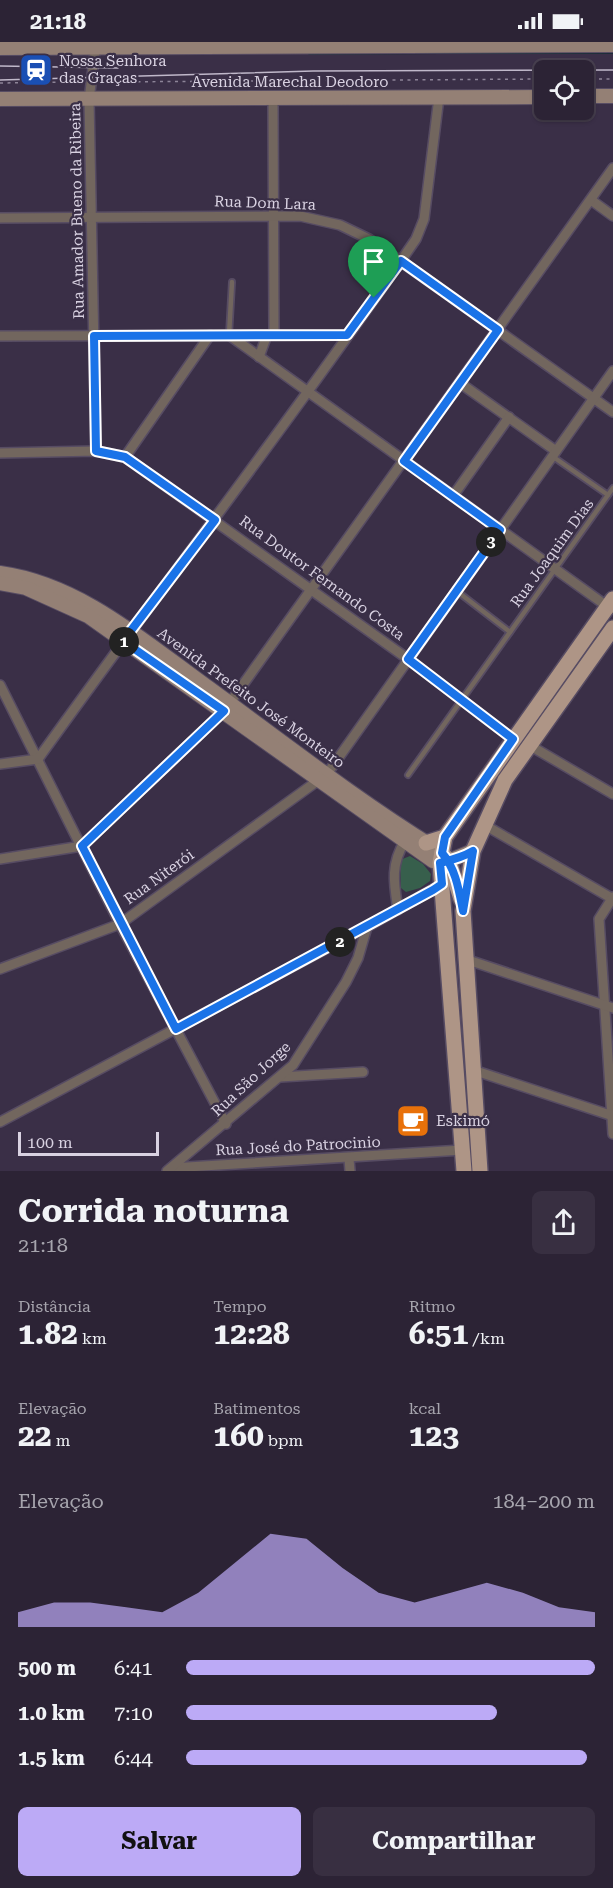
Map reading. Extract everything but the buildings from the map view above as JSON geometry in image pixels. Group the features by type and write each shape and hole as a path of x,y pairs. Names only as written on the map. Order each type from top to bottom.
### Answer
{"main road":[{"path":"0,48 96,44 613,45"},
{"path":"594,96 613,96"},
{"name":"Avenida Marechal Deodoro","path":"0,99 534,97"},
{"name":"Avenida Prefeito José Monteiro","path":"0,573 27,577 50,586 126,636 423,848 444,859"},
{"name":"Avenida Prefeito José Monteiro","path":"0,583 46,595 126,636"},
{"path":"423,848 445,837 513,739 611,606"},
{"path":"480,1171 463,911 473,851 483,824 501,788 613,628"},
{"name":"Avenida Prefeito José Monteiro","path":"323,777 405,842 423,848"},
{"path":"445,837 444,859 449,881 464,1171"},
{"path":"444,859 473,851"},
{"path":"449,881 463,911"}],"street":[{"name":"Rua Amador Bueno da Ribeira","path":"96,44 89,100 96,451"},
{"path":"0,764 38,759 126,636 215,520 416,239 424,219 439,97"},
{"path":"259,357 271,335 273,98"},
{"path":"0,859 82,846 227,707 613,168"},
{"path":"591,200 613,216"},
{"name":"Rua Dom Lara","path":"0,218 273,215 300,216 340,225 369,239 613,412"},
{"path":"125,457 210,335"},
{"path":"229,335 500,530 611,606"},
{"path":"0,336 347,335"},
{"name":"Rua Niterói","path":"0,969 120,924 323,777 613,371"},
{"path":"460,383 509,417 554,453"},
{"path":"453,496 509,417"},
{"name":"Rua Doutor Fernando Costa","path":"0,453 96,451 125,457 408,659 513,739"},
{"path":"0,685 120,924 226,1124"},
{"path":"529,745 613,794"},
{"path":"483,824 613,898 598,919 610,1007 613,1134"},
{"path":"398,910 393,871 395,858 405,842"},
{"path":"0,1122 449,881"},
{"name":"Rua São Jorge","path":"169,1170 280,1077 304,1052 346,982 358,958 367,927"},
{"path":"465,959 610,1007"},
{"path":"473,1070 612,1116"},
{"path":"280,1077 363,1072"},
{"name":"Rua José do Patrocinio","path":"169,1170 248,1168 462,1150"},
{"path":"349,1159 350,1171"}],"lane":[{"path":"229,335 232,282"},
{"path":"554,453 608,495"},
{"name":"Rua Joaquim Dias","path":"408,775 613,488"},
{"path":"457,591 510,632"}],"path":[{"path":"594,79 613,78"},
{"path":"0,83 534,79"}],"green space":[{"path":"410,856 423,864 431,874 430,881 420,888 406,892 401,888 400,860"}],"waterway":[{"path":"309,53 613,52"}],"tram line":[{"path":"0,66 118,68"},
{"path":"0,80 313,71 613,70"}],"place":[{"name":"Nossa Senhora das Graças","path":"36,70"},
{"name":"Eskimó","path":"413,1121"}],"route":[{"path":"374,298 347,335 94,336 96,451 125,457 215,520 123,641 224,711 82,846 120,924 176,1029 433,890 442,884 440,863 449,861 451,861 473,851 463,911 456,879 449,861 442,853 445,837 513,739 408,659 500,530 404,461 498,330 401,261 374,298"}]}
